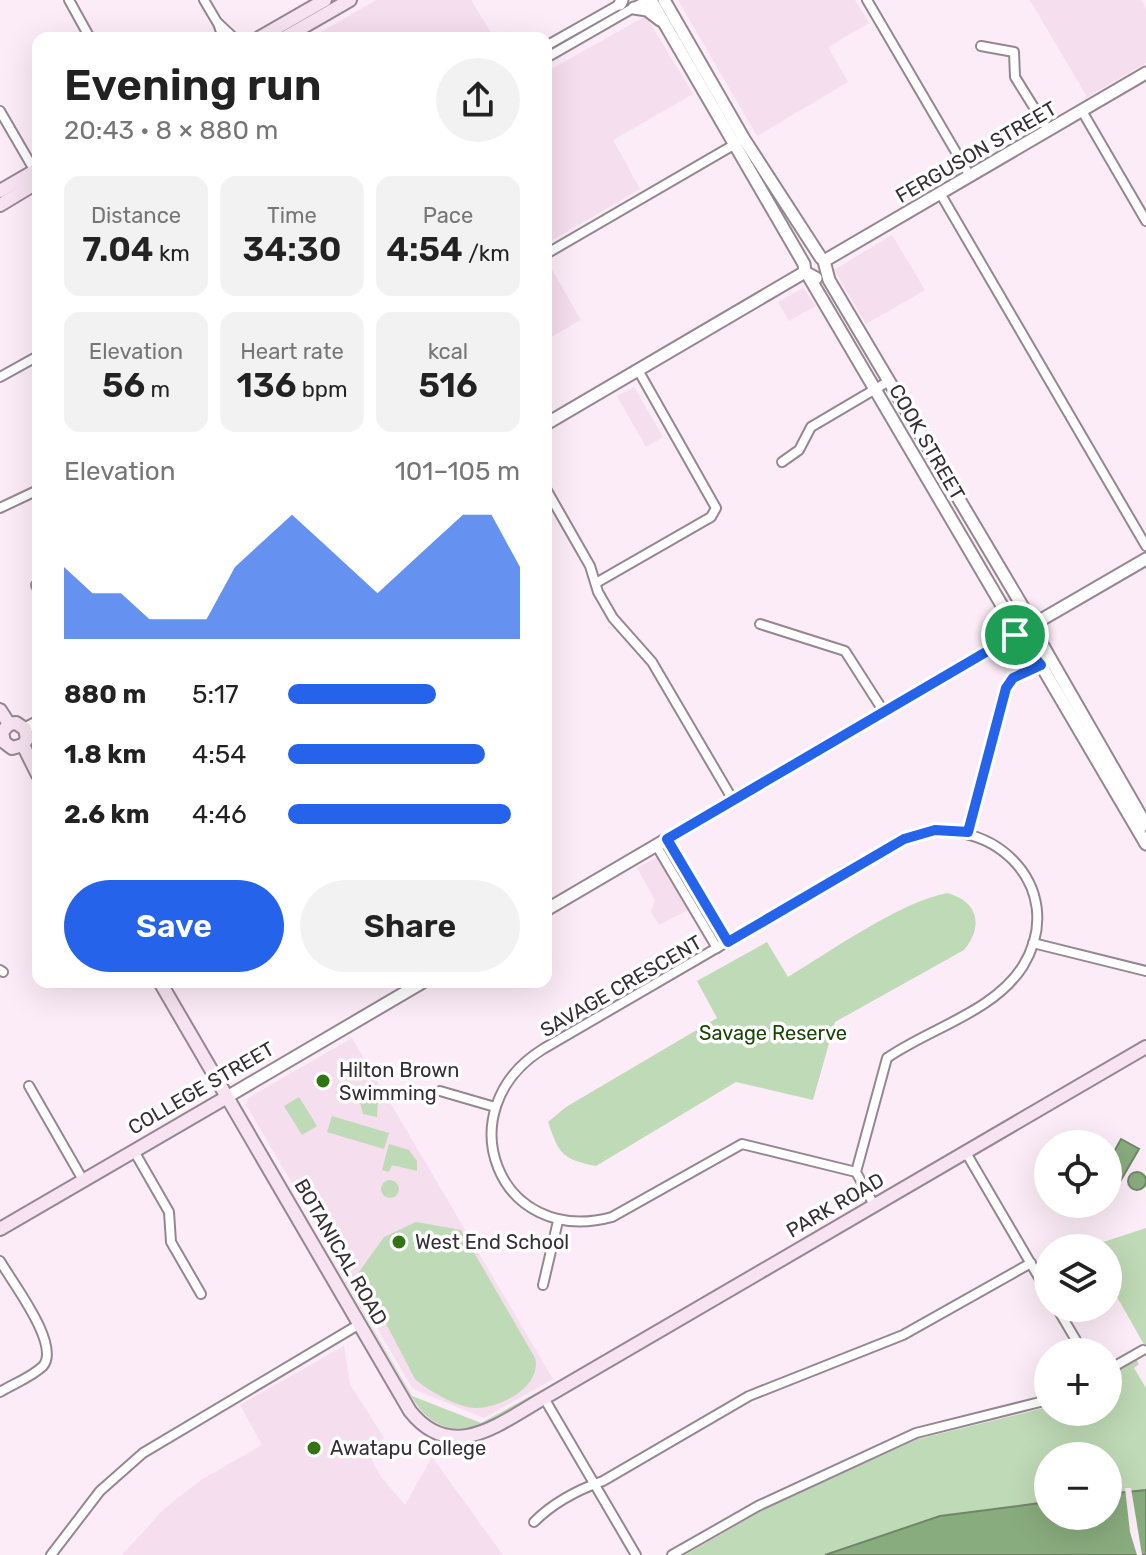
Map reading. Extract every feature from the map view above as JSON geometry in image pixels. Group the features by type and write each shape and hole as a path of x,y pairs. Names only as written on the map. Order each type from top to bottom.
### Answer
{"main road":[{"path":"269,32 325,0"},
{"path":"294,32 350,0"},
{"path":"289,32 302,27"},
{"path":"0,191 32,177"},
{"path":"0,205 32,179"},
{"path":"0,710 9,724"},
{"path":"9,724 20,724 25,729 27,739 23,745 12,748 2,743 2,732 9,724"},
{"path":"23,745 32,763"},
{"name":"BOTANICAL ROAD","path":"163,988 410,1411 434,1432 455,1438 477,1435 544,1398"},
{"name":"PARK ROAD","path":"544,1398 1146,1047"},
{"name":"COLLEGE STREET","path":"0,1229 227,1097"}],"street":[{"path":"69,0 87,32"},
{"path":"204,0 221,32"},
{"path":"552,43 626,3 649,0"},
{"name":"COOK STREET","path":"649,0 666,26 682,42"},
{"path":"867,0 970,176"},
{"name":"COOK STREET","path":"665,1 682,42 739,142 806,271 1017,633 1047,669 1132,810 1146,844"},
{"path":"626,3 647,10 666,26"},
{"path":"552,54 626,3"},
{"path":"217,22 228,32"},
{"path":"981,46 1014,52 1015,77 1048,130"},
{"name":"FERGUSON STREET","path":"823,263 1146,73"},
{"path":"0,111 32,166"},
{"path":"1082,111 1146,221"},
{"path":"552,251 739,142"},
{"name":"COOK STREET","path":"739,142 823,263 1033,625 1047,669"},
{"path":"940,193 1146,546"},
{"path":"552,420 806,271 811,256 823,263 819,277 806,271"},
{"path":"0,377 32,359"},
{"path":"596,583 711,517 715,510 714,501 638,370"},
{"path":"782,462 799,450 811,427 889,381"},
{"path":"0,508 32,493"},
{"path":"552,500 619,628 652,662 733,800"},
{"path":"1017,633 1028,639 1033,625 1146,559"},
{"path":"552,906 1017,633 1020,619 1033,625"},
{"path":"760,624 845,651 884,712"},
{"path":"968,832 1006,688 1013,678 1047,669"},
{"path":"25,729 32,725"},
{"name":"COOK STREET","path":"1132,810 1146,825"},
{"name":"SAVAGE CRESCENT","path":"558,1221 525,1204 499,1171 492,1142 495,1107 508,1079 531,1057 717,948 904,839 935,830 968,832 999,846 1021,868 1034,906 1033,943"},
{"path":"662,842 728,942"},
{"path":"662,842 717,948"},
{"path":"874,1205 856,1172 887,1058 998,993 1023,965 1033,943 1146,971"},
{"name":"COLLEGE STREET","path":"227,1097 413,988"},
{"path":"29,1086 83,1180"},
{"path":"440,1091 495,1107"},
{"path":"543,1285 558,1221 589,1222 612,1217 742,1144 856,1172"},
{"path":"134,1151 169,1212 171,1242 201,1294"},
{"path":"965,1151 1034,1268"},
{"path":"0,1261 45,1337 48,1351 43,1365 0,1392"},
{"path":"534,1522 548,1508 749,1396 903,1335 1031,1263"},
{"path":"51,1555 100,1491 143,1453 358,1325"},
{"path":"1122,1362 1143,1350"},
{"path":"544,1398 636,1555"},
{"path":"672,1555 768,1500 916,1433 1034,1404"}],"shaded area":[{"path":"376,0 471,0 490,32 321,32"},
{"path":"678,0 855,0 869,23 828,47 848,82 757,136"},
{"path":"1030,0 1141,0 1146,9 1146,63 1087,97"},
{"path":"646,16 693,94 613,140 640,189 552,240 552,69"},
{"path":"892,235 925,290 866,324 834,270"},
{"path":"552,270 581,320 552,337"},
{"path":"803,288 816,306 789,321 778,302"},
{"path":"634,387 663,437 646,447 617,396"},
{"path":"661,855 690,909 659,925 651,912 655,900 637,868"},
{"name":"West End School","path":"352,1038 553,1379 484,1418 413,1389 246,1105 248,1098"},
{"path":"1122,1140 1139,1149 1122,1178"},
{"path":"1137,1172 1146,1181 1137,1190 1128,1181"},
{"name":"Awatapu College","path":"344,1346 350,1384 384,1438 367,1451 381,1477 405,1505 432,1457 503,1555 122,1555 164,1509 201,1480 262,1445 240,1405"},
{"path":"1146,1490 1146,1555 825,1555 940,1516 1034,1504 1034,1530 1122,1530 1122,1493"}],"green space":[{"name":"Savage Reserve","path":"947,893 966,902 975,916 976,924 970,941 964,950 835,1022 813,1100 736,1082 596,1166 576,1161 559,1148 548,1122 566,1107 717,1018 697,981 767,942 788,977 887,917 928,898"},
{"path":"369,1089 378,1096 377,1117 363,1114 358,1095"},
{"path":"299,1097 317,1126 302,1135 284,1106"},
{"path":"332,1116 389,1133 384,1149 327,1132"},
{"path":"389,1144 409,1150 417,1161 417,1171 392,1165 389,1172 382,1170"},
{"path":"390,1180 399,1189 390,1198 381,1189"},
{"path":"416,1222 461,1230 535,1358 536,1368 526,1386 498,1404 477,1408 462,1405 444,1398 415,1379 359,1272 384,1237"},
{"path":"1146,1228 1146,1348 1122,1306 1122,1236"},
{"path":"316,1231 412,1396 481,1423 549,1386 477,1426 459,1429 442,1426 426,1415 411,1396"},
{"path":"1136,1359 1139,1364 1134,1368 1146,1388 1146,1490 1122,1493 1122,1442 1034,1442 1034,1504 940,1516 825,1555 685,1555 770,1506 918,1439 1034,1410 1034,1426 1122,1426 1122,1367"}],"pier":[{"path":"1125,1488 1131,1488 1142,1555 1137,1555 1130,1532"}],"place":[{"name":"Hilton Brown Swimming","path":"323,1081"},
{"name":"West End School","path":"399,1242"},
{"name":"Awatapu College","path":"314,1448"}],"route":[{"path":"1015,635 1041,665 1009,681 968,832 935,830 904,839 728,942 667,839 1015,635"}]}
